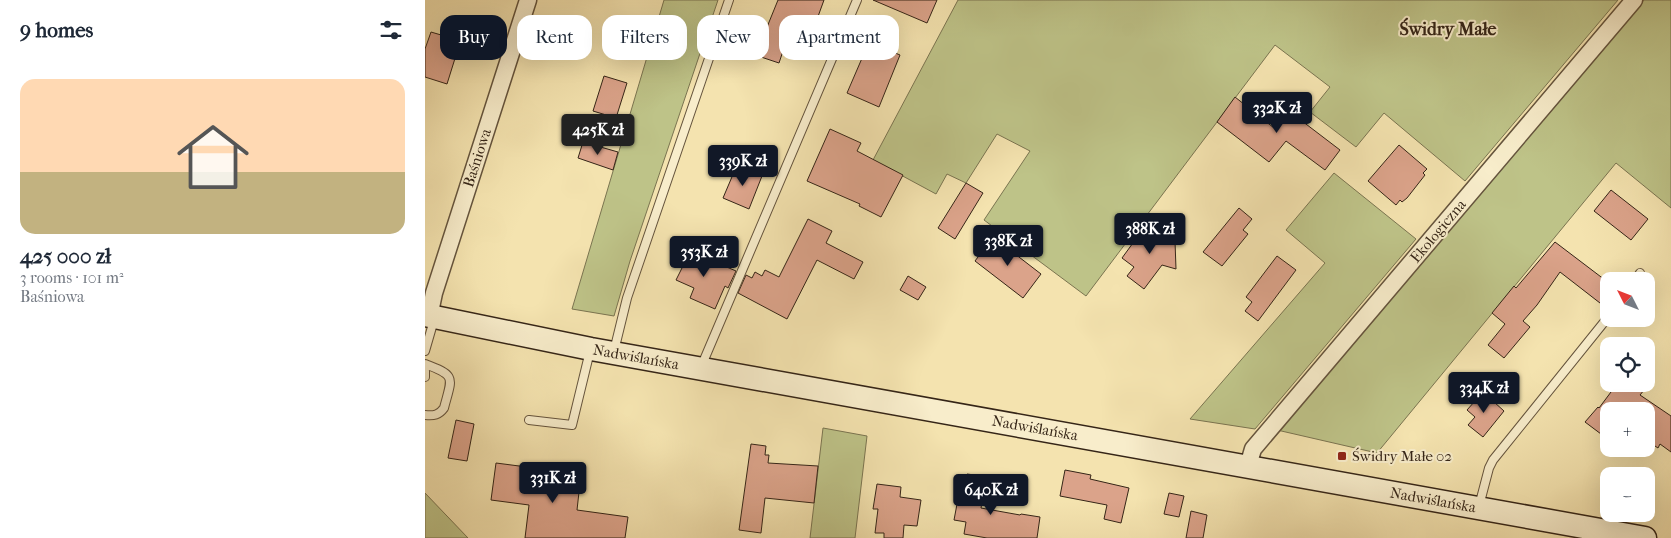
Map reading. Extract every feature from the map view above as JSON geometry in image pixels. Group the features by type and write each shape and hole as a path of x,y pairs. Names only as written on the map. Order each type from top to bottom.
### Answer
{"main road":[{"name":"Nadwiślańska","path":"430,317 591,349 1645,538"}],"street":[{"name":"Baśniowa","path":"430,317 434,293 528,0"},
{"name":"Ekologiczna","path":"1248,466 1253,449 1635,0"}],"lane":[{"path":"613,353 627,298 729,0"},
{"path":"700,368 857,0"},
{"path":"425,351 430,317"},
{"path":"1479,508 1489,468 1493,460 1600,327"},
{"path":"529,420 572,425 591,349"},
{"path":"425,364 449,374 451,382 445,408 435,416 425,415"},
{"path":"425,371 425,377"}],"green space":[{"path":"664,0 718,0 713,15 697,15 698,60 630,261 614,316 572,309 646,60 687,60 687,15 660,15"},
{"path":"958,0 1618,0 1465,181 1384,113 1356,147 1310,112 1330,87 1275,45 1086,296 984,220 1030,151 997,134 966,183 947,174 936,194 873,160"},
{"path":"1644,0 1671,0 1671,208 1616,163 1377,453 1277,430"},
{"path":"1334,173 1416,239 1255,429 1190,419 1325,263 1286,230"},
{"path":"823,428 867,436 855,538 810,538"},
{"path":"425,493 468,538 425,538"}],"building":[{"path":"778,0 824,0 819,15 779,15 779,63 769,60 769,22"},
{"path":"873,0 937,0 927,23"},
{"path":"431,32 440,35 440,60 454,60 447,84 425,77 425,49"},
{"path":"861,60 898,60 879,107 847,93"},
{"path":"604,76 627,83 616,118 593,111"},
{"path":"1235,97 1274,128 1289,108 1303,119 1302,121 1340,150 1325,170 1286,141 1269,162 1217,122"},
{"path":"830,129 861,143 857,151 903,175 881,217 859,206 860,204 807,181"},
{"path":"583,142 618,152 613,170 578,158"},
{"path":"1399,145 1427,169 1423,173 1425,175 1407,198 1402,202 1400,200 1396,205 1368,181"},
{"path":"737,165 762,176 749,209 723,198"},
{"path":"966,183 983,193 955,239 938,228"},
{"path":"1611,190 1648,219 1631,240 1594,211"},
{"path":"1239,208 1252,219 1243,230 1248,234 1222,266 1203,252"},
{"path":"808,219 832,231 826,243 863,262 854,279 817,260 787,319 738,293 746,275 752,278 755,272 762,276 765,270 779,277"},
{"path":"1149,221 1175,241 1176,269 1162,265 1144,289 1127,276 1134,267 1122,258"},
{"path":"993,237 1041,274 1023,298 975,261"},
{"path":"1555,242 1600,276 1600,303 1560,272 1537,305 1523,321 1530,327 1504,358 1488,345 1505,324 1492,313 1514,286 1516,288"},
{"path":"685,249 736,271 728,288 725,286 715,309 690,298 694,288 676,280 682,268 678,266"},
{"path":"1277,256 1296,270 1258,321 1245,311 1252,302 1246,297"},
{"path":"908,276 926,287 918,300 900,290"},
{"path":"1483,392 1504,411 1483,437 1468,425 1475,417 1467,410"},
{"path":"1611,392 1642,392 1640,395 1650,402 1604,402"},
{"path":"1655,405 1671,416 1671,452 1660,444 1658,448 1655,446"},
{"path":"1600,407 1600,433 1585,422"},
{"path":"456,420 474,424 467,461 448,458"},
{"path":"751,444 766,446 765,455 769,455 768,463 818,466 814,503 765,498 761,533 739,530"},
{"path":"496,463 581,474 577,510 628,517 625,538 525,538 529,505 491,500"},
{"path":"1065,470 1091,475 1090,479 1129,488 1121,523 1104,519 1107,505 1060,496"},
{"path":"967,474 982,476 980,486 985,487 981,508 1040,517 1037,538 987,538 964,534 966,522 954,520 961,483 965,484"},
{"path":"877,484 901,487 900,497 921,500 917,526 904,525 903,538 884,538 884,533 875,533 878,509 873,509"},
{"path":"1169,493 1184,496 1179,517 1164,514"},
{"path":"1191,511 1207,515 1203,538 1186,538"}],"place":[{"name":"Świdry Małe 02","path":"1342,456"}],"district":[{"name":"Świdry Małe","path":"1448,29"}]}
